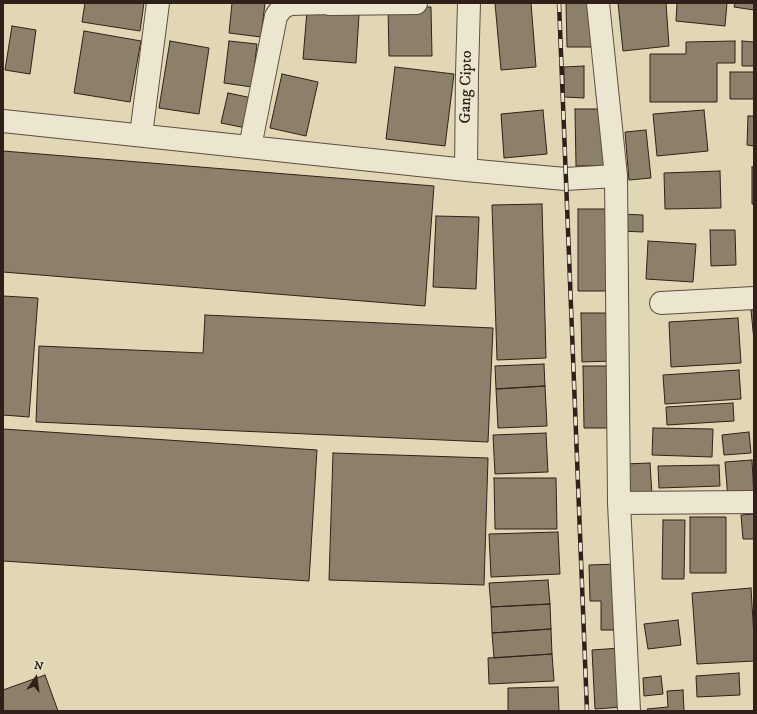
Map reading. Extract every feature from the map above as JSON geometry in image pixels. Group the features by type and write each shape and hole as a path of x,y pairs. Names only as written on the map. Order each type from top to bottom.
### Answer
{"street":[{"path":"141,135 158,3"},
{"path":"250,147 276,16 282,8 290,4 416,3"},
{"name":"Gang Cipto","path":"466,170 469,3"},
{"path":"598,3 616,176 619,503 628,711"},
{"path":"3,121 466,170 565,179 616,176"},
{"path":"661,303 754,298"},
{"path":"619,503 754,502"}],"building":[{"path":"85,3 144,3 140,31 82,22"},
{"path":"232,3 265,3 261,37 229,33"},
{"path":"495,3 531,3 536,67 501,70"},
{"path":"566,3 594,3 594,47 567,47"},
{"path":"618,3 666,3 669,46 623,51"},
{"path":"677,3 727,3 725,26 676,21"},
{"path":"735,3 754,3 754,10 734,7"},
{"path":"388,7 431,7 432,56 389,56"},
{"path":"307,11 359,15 356,63 303,59"},
{"path":"12,26 36,30 30,74 5,70"},
{"path":"84,31 141,41 130,102 74,93"},
{"path":"170,41 209,48 199,114 159,108"},
{"path":"229,41 257,44 252,87 224,83"},
{"path":"735,41 735,63 717,63 717,102 650,102 650,54 686,54 686,42"},
{"path":"742,41 754,42 754,66 742,66"},
{"path":"584,66 584,98 564,97 564,67"},
{"path":"395,67 454,74 445,146 386,139"},
{"path":"730,72 754,72 754,99 730,99"},
{"path":"282,74 318,82 306,136 270,128"},
{"path":"228,93 257,99 251,129 221,123"},
{"path":"575,109 604,109 605,166 576,166"},
{"path":"543,110 547,154 504,158 501,114"},
{"path":"704,110 708,151 657,156 653,114"},
{"path":"748,116 754,116 754,146 747,145"},
{"path":"646,130 651,178 629,180 625,132"},
{"path":"3,151 434,186 425,306 3,272"},
{"path":"752,167 754,167 754,204 752,204"},
{"path":"720,171 721,208 665,209 664,173"},
{"path":"542,204 546,358 497,360 492,205"},
{"path":"578,209 609,209 610,291 578,291"},
{"path":"620,214 643,215 643,232 619,231"},
{"path":"436,216 479,217 476,289 433,287"},
{"path":"710,230 735,230 736,265 711,266"},
{"path":"648,241 696,244 693,282 646,279"},
{"path":"3,296 38,298 29,417 3,415"},
{"path":"751,310 754,310 754,341"},
{"path":"581,313 606,313 607,342 614,361 582,362"},
{"path":"205,315 493,328 488,442 36,422 39,346 203,353"},
{"path":"738,318 741,363 671,367 669,322"},
{"path":"544,364 545,386 496,389 495,366"},
{"path":"583,366 607,366 609,428 584,428"},
{"path":"739,370 741,399 665,404 663,375"},
{"path":"545,386 547,426 498,428 496,389"},
{"path":"733,403 734,421 667,425 666,407"},
{"path":"653,428 713,429 712,457 652,455"},
{"path":"3,429 317,450 309,581 3,561"},
{"path":"749,432 751,453 724,455 722,435"},
{"path":"546,433 548,472 495,474 493,435"},
{"path":"333,453 488,458 484,585 329,580"},
{"path":"752,460 754,497 728,499 725,462"},
{"path":"650,463 652,495 627,497 624,464"},
{"path":"719,465 720,486 659,488 658,466"},
{"path":"494,478 556,478 557,529 495,529"},
{"path":"754,514 754,539 743,539 741,515"},
{"path":"690,517 726,517 726,573 690,573"},
{"path":"663,520 685,520 684,579 662,579"},
{"path":"558,532 560,574 491,577 489,534"},
{"path":"617,564 618,630 601,630 601,601 590,601 589,565"},
{"path":"548,580 550,604 491,607 489,583"},
{"path":"751,588 754,661 697,664 692,593"},
{"path":"550,604 551,629 492,633 491,607"},
{"path":"678,620 681,645 648,649 644,624"},
{"path":"551,629 552,654 494,658 492,633"},
{"path":"620,648 623,707 595,709 592,650"},
{"path":"552,654 554,681 489,684 488,658"},
{"path":"739,673 740,695 697,697 696,676"},
{"path":"45,675 58,711 3,711 3,690"},
{"path":"661,676 663,694 644,696 643,678"},
{"path":"558,687 559,711 508,711 508,688"},
{"path":"683,690 684,711 648,711 647,709 668,707 667,691"}],"railway":[{"path":"559,3 587,711"}]}
